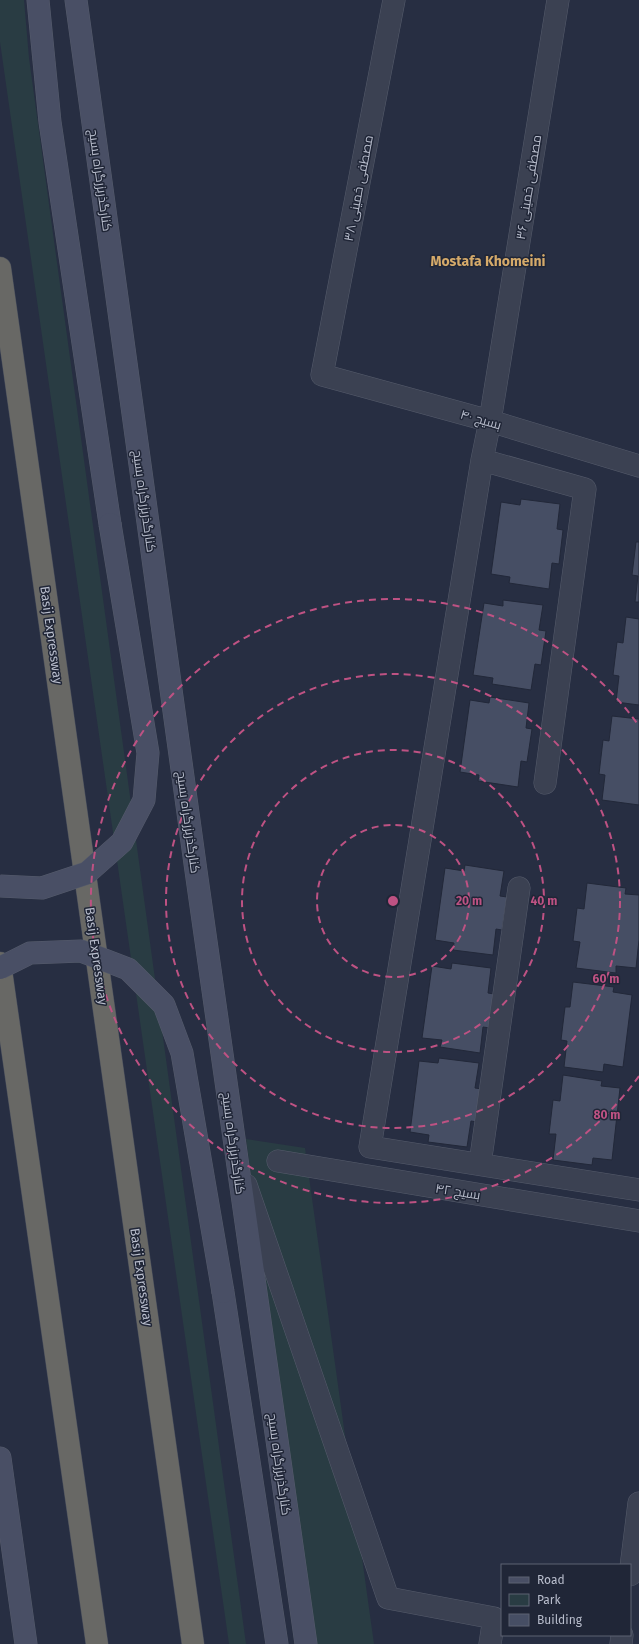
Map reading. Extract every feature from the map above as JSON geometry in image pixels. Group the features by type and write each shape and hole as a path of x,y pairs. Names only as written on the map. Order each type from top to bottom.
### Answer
{"highway":[{"name":"Basij Expressway","path":"0,268 193,1644"},
{"path":"0,963 98,1644"}],"main road":[{"path":"0,886 42,888 87,873 122,842 144,800 148,753 110,524 50,122 38,0"},
{"name":"کنارگذربزرگراه بسیج","path":"76,0 236,1156 306,1644"},
{"path":"0,968 30,953 81,951 128,970 164,1005 182,1053 223,1292 276,1644"},
{"path":"0,1458 26,1644"}],"street":[{"name":"مصطفی خمینی ۳۸","path":"322,375 394,0"},
{"name":"مصطفی خمینی ۳۶","path":"480,1164 370,1147 558,0"},
{"name":"بسیج ۴۰","path":"322,375 490,421 639,466"},
{"path":"482,460 585,489 545,783"},
{"path":"519,888 480,1164 639,1190"},
{"path":"236,1156 388,1598 494,1618 490,1644"},
{"name":"بسیج ۴۲","path":"278,1161 639,1220"},
{"path":"631,1567 639,1503"}],"green space":[{"path":"0,0 24,0 29,58 246,1644 229,1644 0,42"},
{"path":"246,1139 305,1148 374,1644 316,1644"}],"building":[{"path":"521,499 560,504 557,529 563,530 559,564 552,563 549,589 509,583 510,577 491,574 501,502 520,505"},
{"path":"636,542 639,542 639,602 635,602 638,576 632,575"},
{"path":"503,600 543,605 539,630 546,631 541,665 535,664 531,690 492,684 493,678 473,675 484,603 503,606"},
{"path":"626,617 639,619 639,705 616,702 619,676 613,675 617,642 623,643"},
{"path":"490,697 529,703 526,728 532,729 527,762 521,761 518,787 478,781 479,775 460,772 470,700 489,703"},
{"path":"612,716 639,719 639,805 602,800 605,775 599,774 603,740 609,741"},
{"path":"465,865 504,871 500,896 507,897 502,930 496,929 493,955 453,950 454,943 435,940 445,868 464,871"},
{"path":"587,883 626,888 625,894 639,895 639,940 636,968 616,966 616,973 576,968 580,942 573,941 577,908 584,909"},
{"path":"452,963 491,968 488,993 494,994 490,1028 483,1027 480,1053 440,1047 442,1040 422,1038 432,966 451,969"},
{"path":"573,982 614,987 613,992 632,995 623,1067 604,1064 603,1072 564,1067 567,1041 561,1040 565,1007 570,1007"},
{"path":"439,1058 479,1063 475,1088 482,1089 477,1122 471,1121 467,1147 428,1142 429,1135 410,1132 419,1061 438,1063"},
{"path":"563,1075 602,1081 601,1086 620,1088 612,1160 593,1158 592,1165 553,1160 556,1134 549,1134 553,1100 560,1101"}],"district":[{"name":"Mostafa Khomeini","path":"488,261"}]}
